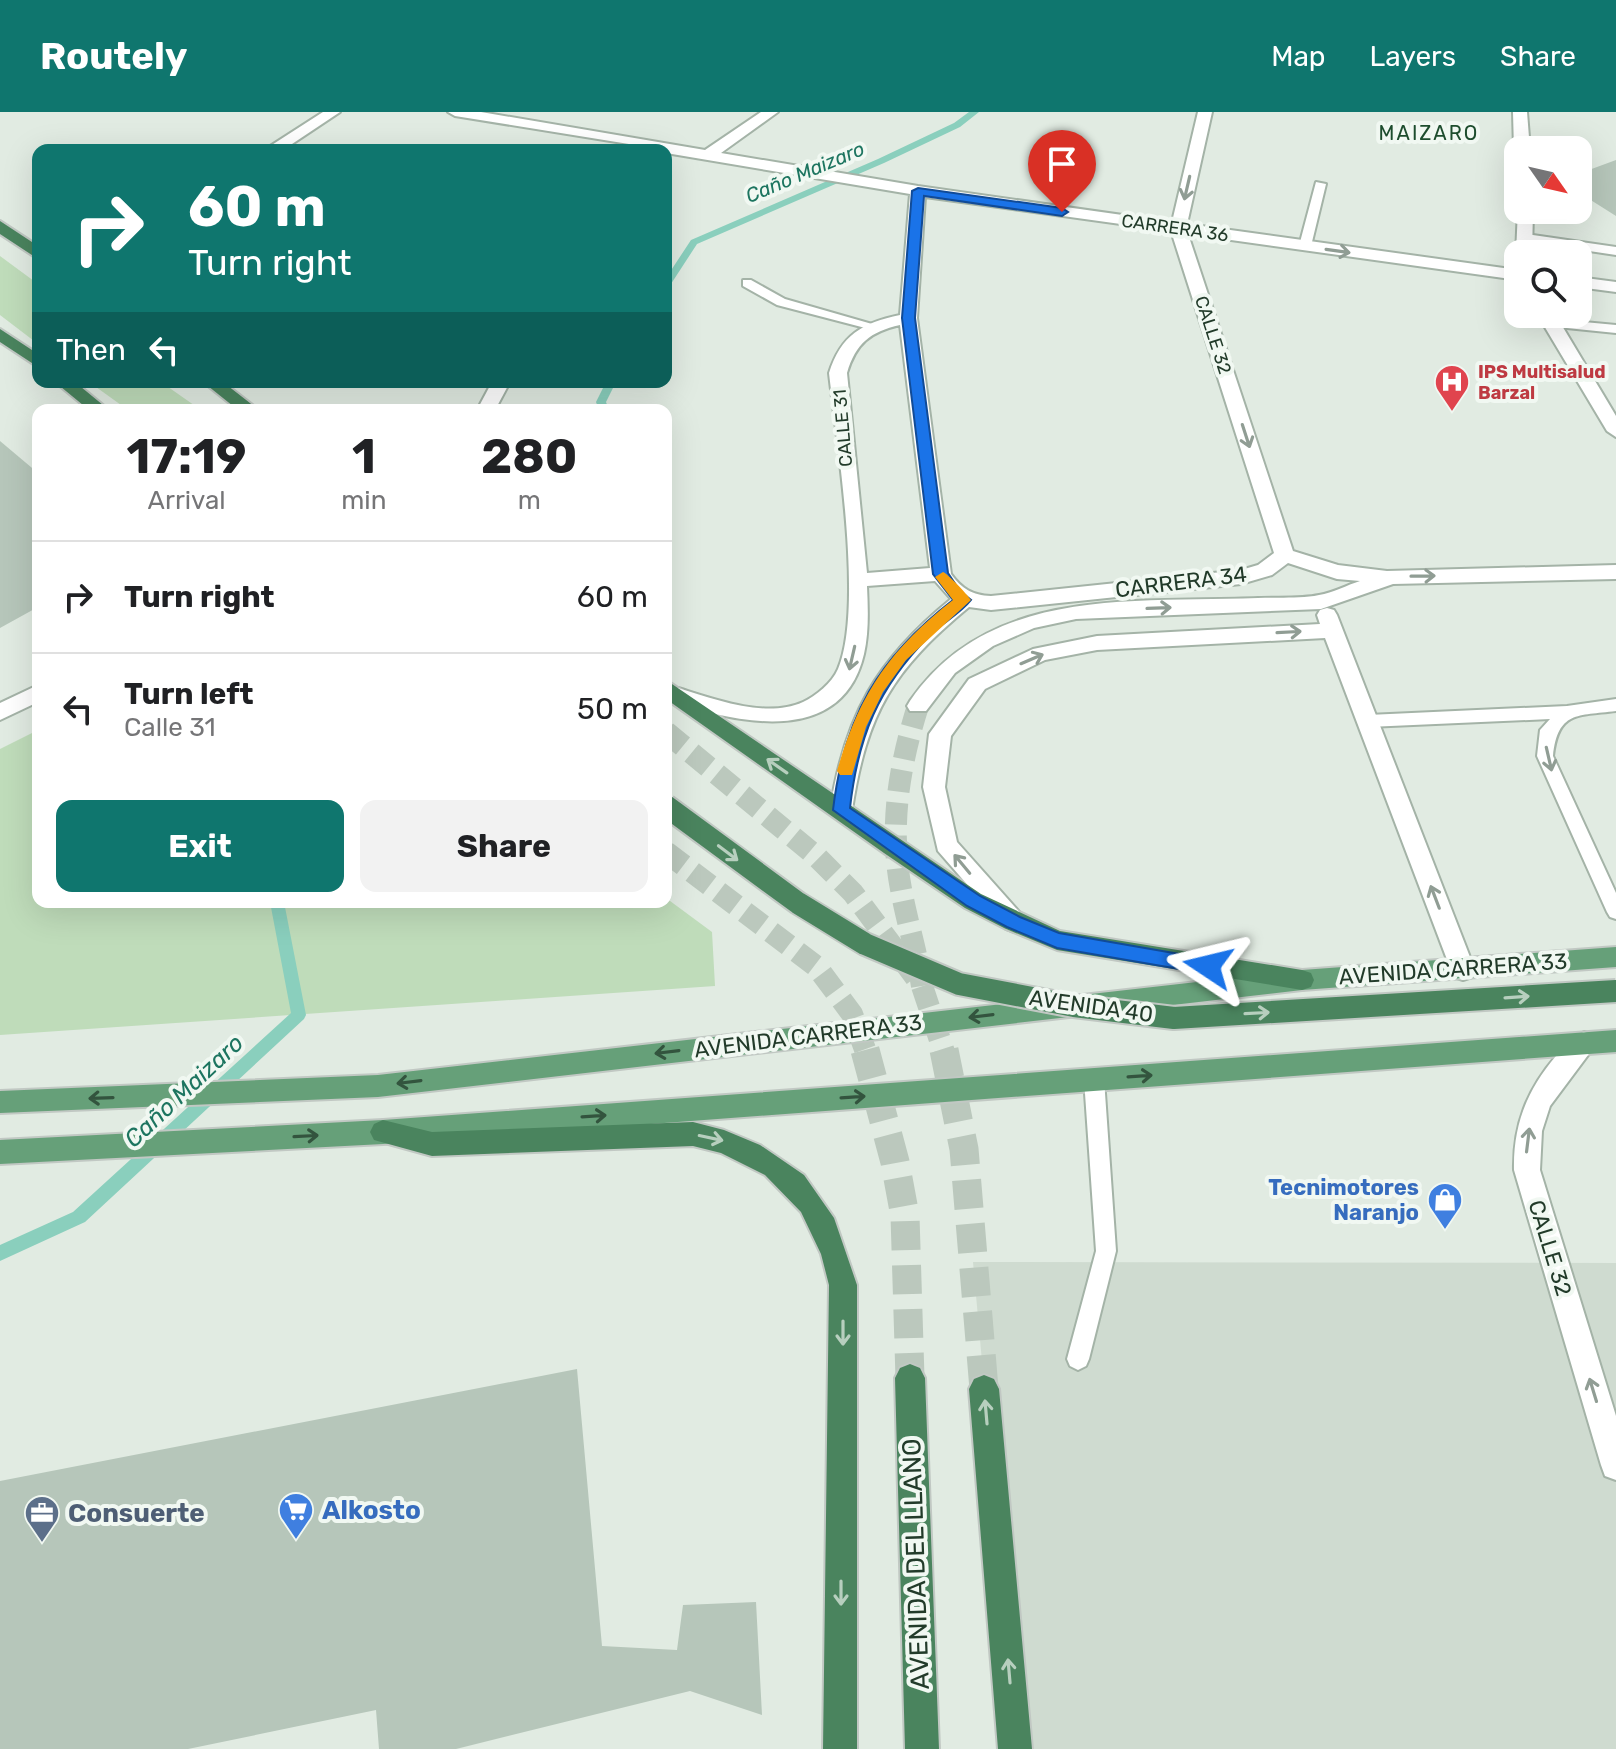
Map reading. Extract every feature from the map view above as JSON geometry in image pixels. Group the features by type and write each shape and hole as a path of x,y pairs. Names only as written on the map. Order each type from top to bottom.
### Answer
{"highway":[{"path":"0,226 32,250"},
{"path":"0,334 32,358"},
{"path":"72,388 92,404"},
{"path":"220,388 242,404"},
{"path":"672,692 973,901 1014,922 1057,940 1302,980"},
{"name":"AVENIDA 40","path":"672,810 798,903 865,944 959,984 1074,1006 1174,1018 1616,991"},
{"path":"383,1132 432,1144 693,1134 721,1140 773,1164 795,1182 813,1204 828,1228 843,1285 840,1749"},
{"name":"AVENIDA DEL LLANO","path":"910,1378 922,1749"},
{"path":"984,1389 1015,1749"}],"main road":[{"name":"AVENIDA CARRERA 33","path":"0,1102 378,1086 1302,980 1616,957"},
{"path":"0,1152 383,1132 1616,1041"}],"street":[{"path":"282,144 333,112"},
{"name":"CARRERA 36","path":"455,112 561,129 611,144"},
{"path":"561,129 581,112"},
{"path":"708,155 771,112"},
{"path":"1178,229 1205,112"},
{"path":"1520,112 1521,136"},
{"name":"CARRERA 36","path":"672,151 918,191 1504,273"},
{"path":"841,810 846,768 858,727 876,690 901,656 930,626 964,600 955,594 941,574 908,318 918,191"},
{"name":"CALLE 32","path":"1178,229 1285,555"},
{"path":"1592,284 1616,287"},
{"path":"873,326 908,318"},
{"name":"CALLE 31","path":"672,692 725,712 757,716 790,713 819,702 840,684 852,663 858,580 838,373 851,341 873,326"},
{"path":"1554,328 1616,431"},
{"path":"1285,555 1337,572 1391,577 1616,572"},
{"name":"CARRERA 34","path":"964,600 991,603 1241,577 1265,570 1285,555"},
{"path":"858,580 941,574"},
{"path":"918,706 930,684 968,649 1018,625 1046,617 1076,612 1321,602 1391,577"},
{"path":"1321,602 1463,970"},
{"path":"1014,922 946,845 934,787 940,734 977,684 1040,654 1097,643 1332,630"},
{"path":"0,712 32,696"},
{"name":"CALLE 32","path":"1584,1043 1547,1083 1529,1130 1527,1170 1616,1465"}],"lane":[{"path":"1305,246 1320,184"},
{"path":"1592,250 1616,251"},
{"path":"747,283 781,302 873,326"},
{"path":"1592,325 1616,329"},
{"path":"1368,721 1567,712 1616,705"},
{"path":"1567,712 1548,730 1545,756 1616,912"},
{"path":"1078,1359 1106,1251 1094,1079"}],"shaded area":[{"path":"973,1262 1616,1263 1616,1749 1017,1749"}],"green space":[{"path":"0,256 32,280 32,339 0,315"},
{"path":"97,388 170,388 192,404 120,404"},
{"path":"32,733 32,908 672,908 672,902 712,932 715,986 0,1035 0,749"}],"building":[{"path":"1616,160 1616,216 1592,201 1592,169"},
{"path":"0,441 32,468 32,610 0,628"},
{"name":"Alkosto","path":"577,1369 602,1646 677,1650 683,1605 756,1602 762,1715 690,1691 456,1749 379,1749 376,1710 188,1749 0,1749 0,1481"}],"waterway":[{"name":"Caño Maizaro","path":"672,276 694,242 881,161 957,125 975,112"},
{"name":"Caño Maizaro","path":"602,404 608,388"},
{"name":"Caño Maizaro","path":"0,1253 79,1217 299,1015 278,908"}],"tunnel":[{"path":"918,706 901,774 896,843 901,889 922,986"},
{"path":"672,737 816,856 853,893 922,986 944,1052"},
{"path":"672,857 817,967 852,1014 866,1052"},
{"path":"865,1050 895,1162 905,1216 910,1378"},
{"path":"944,1050 964,1149 984,1389"}],"slow traffic":[{"path":"846,771 858,727 876,690 901,656 930,626 964,600 949,588 943,577"}],"place":[{"name":"IPS Multisalud Barzal","path":"1452,413"},
{"name":"Tecnimotores Naranjo","path":"1445,1231"},
{"name":"Alkosto","path":"296,1541"},
{"name":"Consuerte","path":"42,1544"}],"district":[{"name":"MAIZARO","path":"1429,133"}],"route":[{"path":"1062,212 918,191 908,318 941,574 949,588 964,600 930,626 901,656 876,690 858,727 846,768 841,810 973,901 1014,922 1057,940 1208,966"}]}
